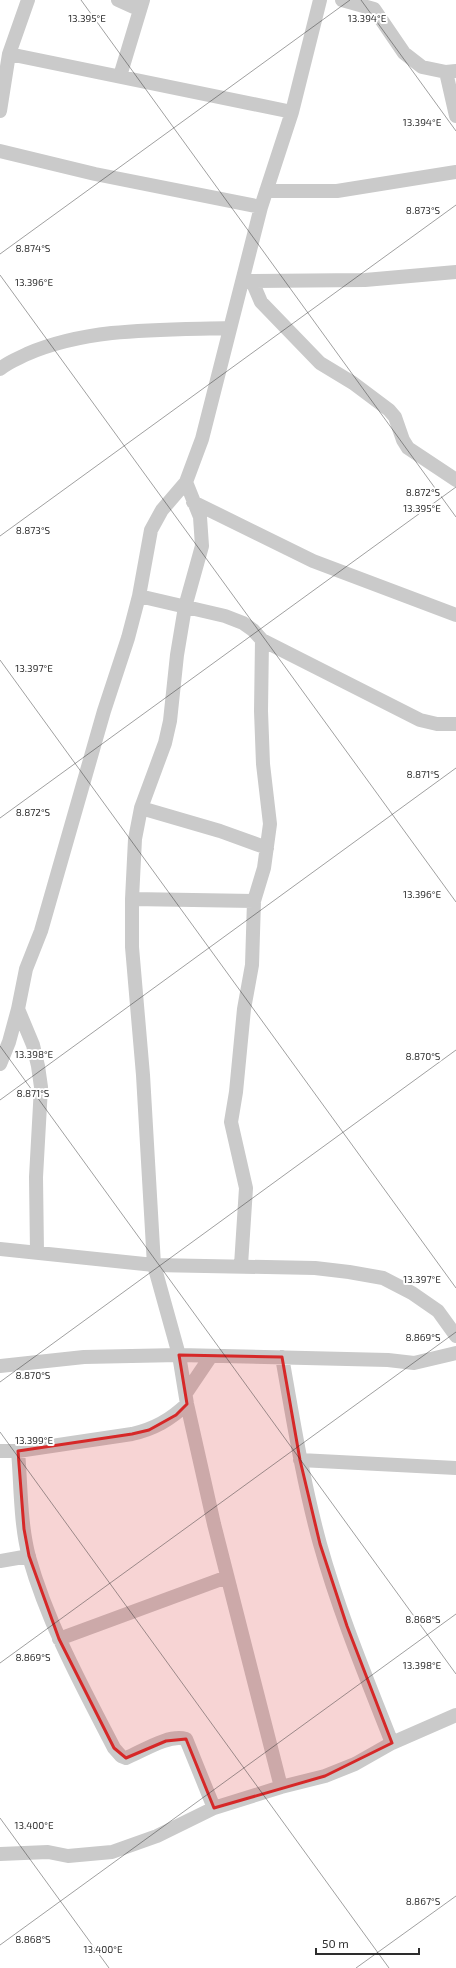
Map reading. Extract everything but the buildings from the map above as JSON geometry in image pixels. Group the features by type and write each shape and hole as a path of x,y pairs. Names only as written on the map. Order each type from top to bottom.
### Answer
{"street":[{"path":"0,111 9,54 28,0"},
{"path":"118,0 141,5 120,76"},
{"path":"0,1064 18,1009 26,969 40,931 59,869 139,596 151,530 162,510 186,482 202,439 230,328 247,281 261,207 292,112 320,0"},
{"path":"342,0 375,5 404,53 422,67 451,72 456,116"},
{"path":"9,54 292,112"},
{"path":"0,150 95,174 261,207"},
{"path":"266,191 338,191 456,172"},
{"path":"247,281 365,280 456,272"},
{"path":"247,281 261,302 320,363 353,383 389,410 395,417 403,440 408,448 456,480"},
{"path":"0,369 6,364 38,349 85,337 122,332 230,328"},
{"path":"186,482 200,517 202,546 185,607 177,655 170,721 165,743 141,808 135,839 132,899 132,947 143,1075 154,1265 179,1355 186,1398 227,1577 281,1787"},
{"path":"193,502 313,561 456,615"},
{"path":"139,596 225,616 243,623 253,630 262,640 420,720 437,724 456,724"},
{"path":"241,1265 246,1188 231,1122 236,1092 244,1009 252,965 254,901 264,868 270,824 263,764 261,711 262,640"},
{"path":"141,808 220,831 267,848"},
{"path":"132,899 254,901"},
{"path":"18,1009 33,1045 41,1087 36,1177 37,1252"},
{"path":"0,1249 154,1265 241,1265 315,1268 383,1278 412,1293 438,1311 456,1336"},
{"path":"0,1366 84,1357 179,1355 388,1360 414,1363 456,1353"},
{"path":"0,1451 18,1451 132,1434 149,1430 176,1415 211,1356"},
{"path":"282,1357 300,1460 320,1544 346,1626 392,1743"},
{"path":"18,1451 24,1528 29,1556 59,1639 114,1748 121,1756 126,1758 166,1741 180,1738 186,1739 214,1808"},
{"path":"300,1460 456,1468"},
{"path":"0,1561 29,1556"},
{"path":"59,1639 227,1577"},
{"path":"0,1854 48,1852 68,1856 112,1852 157,1836 214,1808 281,1787 325,1776 355,1764 392,1743 456,1715"}],"highlighted area":[{"path":"179,1355 282,1357 300,1460 320,1544 347,1626 392,1743 325,1776 214,1808 186,1739 166,1741 126,1758 114,1748 59,1639 29,1556 24,1529 18,1451 132,1434 149,1430 176,1415 187,1404"}]}
